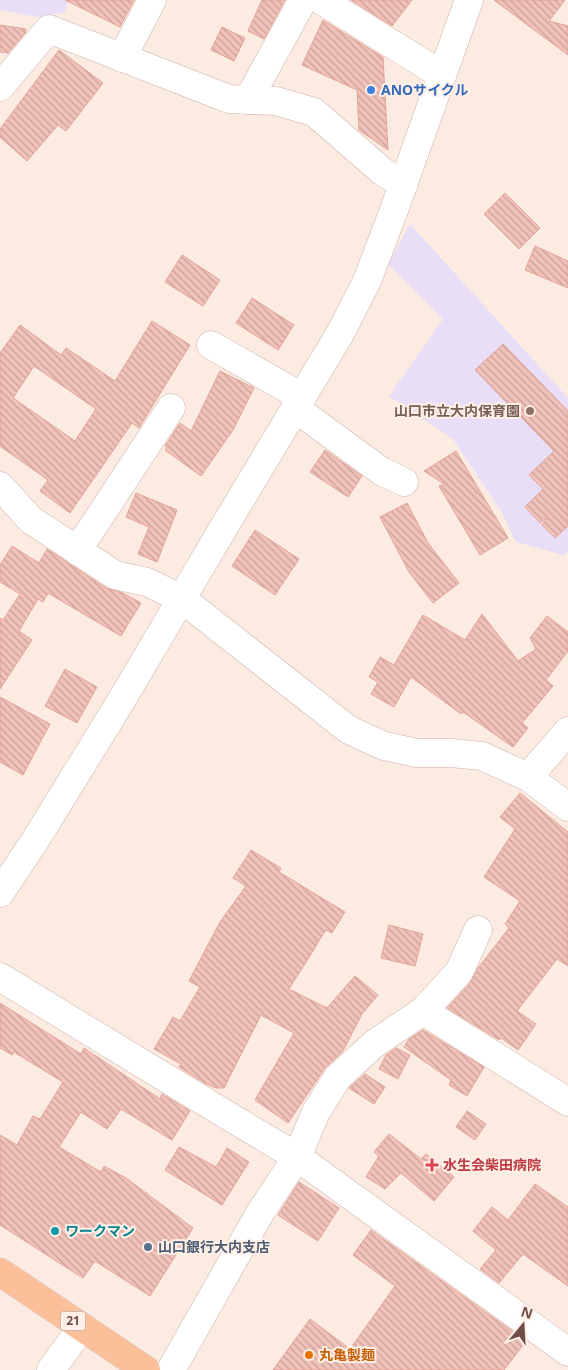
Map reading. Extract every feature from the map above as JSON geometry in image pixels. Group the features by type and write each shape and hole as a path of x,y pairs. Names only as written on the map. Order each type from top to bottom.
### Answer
{"main road":[{"name":"21","path":"0,1272 146,1370"}],"street":[{"path":"122,58 152,0"},
{"path":"248,100 303,0"},
{"path":"320,0 442,75"},
{"path":"0,893 51,814 182,599 341,332 366,281 404,184 469,0"},
{"path":"0,86 49,29 230,99 276,101 314,112 383,172 404,184"},
{"path":"211,345 298,403 380,472 404,482"},
{"path":"78,551 171,408"},
{"path":"0,486 31,520 115,575 148,582 182,599 350,730 384,746 417,753 451,753 482,756 528,777 568,807"},
{"path":"528,777 568,730"},
{"path":"171,1370 260,1213 297,1157 316,1112 338,1077 374,1044 423,1011 459,972 478,930"},
{"path":"0,977 297,1157 568,1352"},
{"path":"423,1011 568,1102"},
{"path":"52,1370 82,1327"}],"shaded area":[{"path":"0,0 69,0 64,13 37,17 0,10"},
{"path":"410,224 568,398 568,551 564,555 516,542 501,511 453,439 389,396 443,319 388,264"}],"building":[{"path":"65,0 134,0 120,27"},
{"path":"262,0 285,0 264,39 248,31"},
{"path":"351,0 412,0 392,26"},
{"path":"494,0 565,0 549,21 568,26 568,55"},
{"path":"323,20 383,57 388,150 359,130 357,90 302,65"},
{"path":"0,25 26,29 26,32 8,53 0,52"},
{"path":"222,27 245,38 234,61 211,50"},
{"path":"59,50 103,83 66,131 58,125 27,161 0,137 0,129"},
{"path":"505,193 540,228 519,249 484,214"},
{"path":"535,246 568,261 568,288 525,270"},
{"path":"182,255 220,280 203,306 165,282"},
{"path":"252,298 294,325 278,350 236,323"},
{"path":"152,321 190,345 139,428 132,423 70,513 40,491 48,480 0,446 0,353 20,325 61,355 66,348 115,381","holes":["34,366 96,409 75,441 13,398"]},
{"path":"503,344 568,411 568,526 555,538 542,525 548,517 540,523 525,507 543,489 529,475 554,451 475,370"},
{"path":"220,371 254,388 233,430 201,476 165,450 167,447 165,446 180,423 191,431"},
{"path":"325,450 362,476 348,497 310,472"},
{"path":"456,451 508,538 480,555 439,486 444,484 424,471"},
{"path":"136,493 177,510 157,562 138,554 149,527 126,517"},
{"path":"407,503 428,543 459,583 433,603 409,572 380,517"},
{"path":"255,530 299,559 275,595 232,566"},
{"path":"12,546 39,563 47,549 106,588 123,593 141,603 121,636 48,593 43,602 38,599 19,631 32,640 0,689 0,618 3,620 20,594 0,582 0,565"},
{"path":"482,614 518,661 536,649 530,638 547,616 568,632 568,651 546,680 553,686 522,723 528,728 513,747 463,712 461,714 411,677 394,707 371,694 378,682 369,677 380,657 394,665 423,615 465,640"},
{"path":"65,669 97,687 77,723 45,706"},
{"path":"0,697 50,724 23,775 0,762"},
{"path":"520,793 568,832 568,966 557,959 517,1011 536,1024 518,1050 501,1038 499,1040 447,1008 470,983 478,968 509,928 505,924 520,901 484,877 515,829 500,817"},
{"path":"251,850 281,868 279,872 345,912 332,933 326,930 318,942 315,941 318,943 289,989 327,1008 355,976 378,995 362,1014 343,1051 325,1068 288,1123 255,1100 294,1033 261,1015 224,1088 216,1088 206,1084 179,1067 181,1064 154,1049 173,1017 180,1021 200,987 189,981 220,922 246,886 233,878"},
{"path":"389,925 423,934 415,966 381,958"},
{"path":"0,1003 81,1054 84,1048 160,1099 162,1094 190,1111 172,1140 121,1109 107,1129 81,1112 59,1147 101,1172 104,1166 126,1178 193,1228 150,1296 95,1261 83,1278 0,1225 0,1135 17,1145 33,1116 40,1119 63,1082 14,1052 12,1055 0,1048"},
{"path":"423,1030 484,1067 467,1096 449,1085 451,1080 404,1047 409,1039"},
{"path":"396,1048 410,1055 398,1079 379,1069 386,1055"},
{"path":"365,1074 385,1087 374,1104 349,1088"},
{"path":"467,1111 486,1124 475,1140 456,1127"},
{"path":"389,1134 421,1159 426,1154 454,1177 434,1201 401,1173 385,1189 366,1177 379,1156 374,1152"},
{"path":"179,1147 216,1167 227,1148 249,1162 222,1205 165,1170"},
{"path":"299,1182 339,1208 318,1241 278,1215"},
{"path":"535,1184 568,1207 568,1286 523,1254 499,1283 480,1269 496,1250 473,1231 492,1207 508,1220"},
{"path":"371,1230 526,1341 504,1370 273,1370 310,1319 350,1349 395,1286 353,1255"}],"place":[{"name":"ANOサイクル","path":"371,90"},
{"name":"山口市立大内保育園","path":"530,411"},
{"name":"水生会柴田病院","path":"432,1165"},
{"name":"ワークマン","path":"55,1231"},
{"name":"山口銀行大内支店","path":"148,1247"},
{"name":"丸亀製麺","path":"309,1355"}]}
